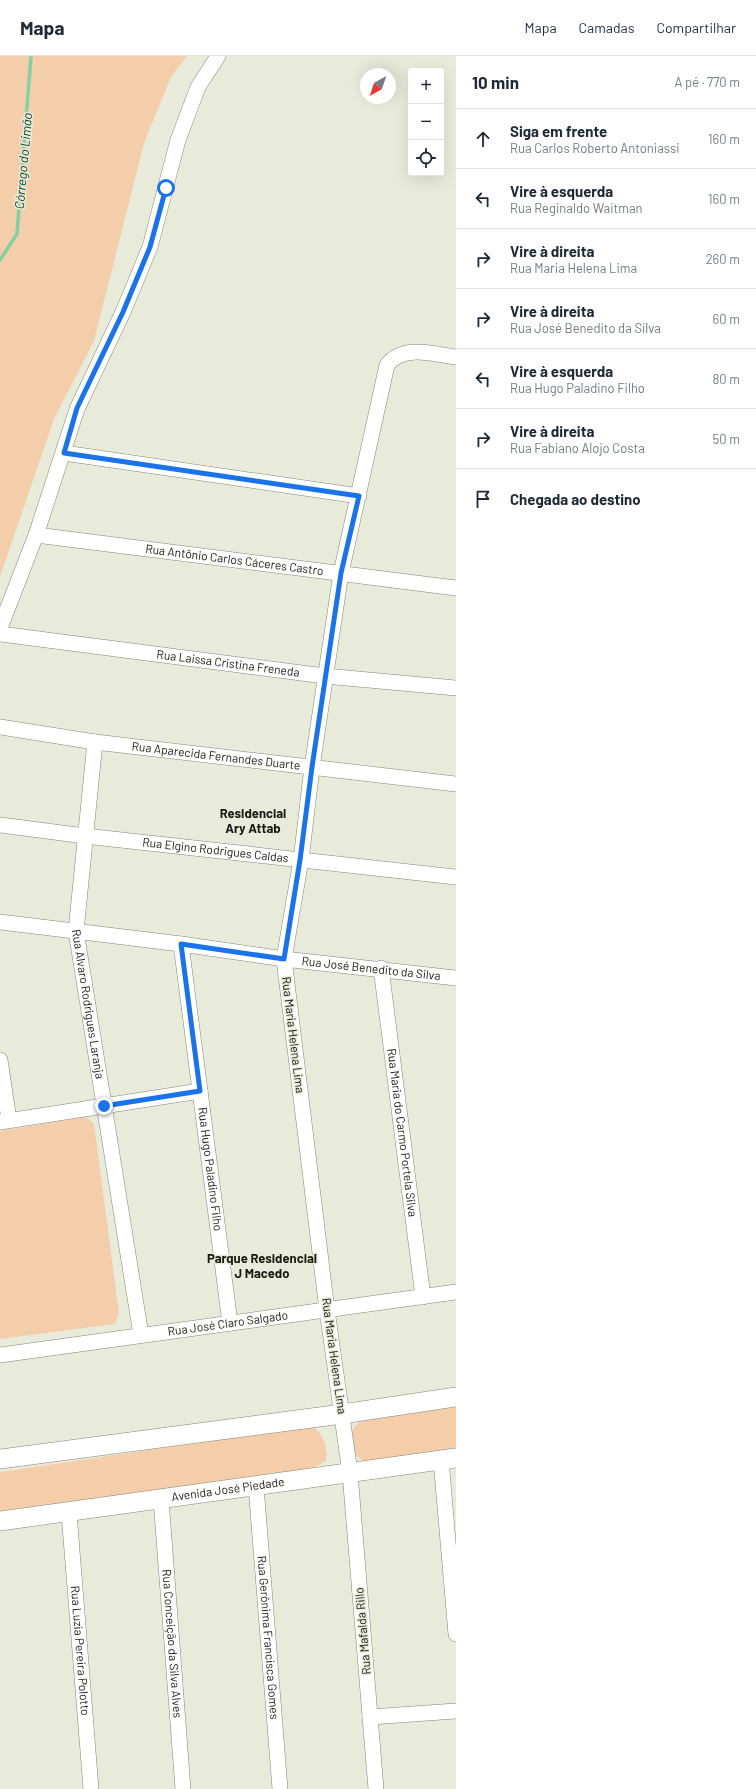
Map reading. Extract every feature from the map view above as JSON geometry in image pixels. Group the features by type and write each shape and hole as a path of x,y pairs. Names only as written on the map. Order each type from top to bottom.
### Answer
{"main road":[{"path":"0,1459 342,1414 456,1397"},
{"name":"Avenida José Piedade","path":"0,1521 69,1513 448,1459"}],"street":[{"path":"0,628 36,535 64,453 77,408 123,312 150,247 178,140 198,87 218,56"},
{"name":"Rua Maria Helena Lima","path":"350,1473 327,1310 284,959 300,860 325,676 341,573 387,365 393,357 405,352 456,357"},
{"path":"64,453 359,496"},
{"name":"Rua Antônio Carlos Cáceres Castro","path":"36,535 456,588"},
{"name":"Rua Laissa Cristina Freneda","path":"0,634 325,676 456,688"},
{"name":"Rua Aparecida Fernandes Duarte","path":"0,727 95,742 456,784"},
{"name":"Rua Alvaro Rodrigues Laranja","path":"95,742 76,931 141,1335"},
{"name":"Rua Elgino Rodrigues Caldas","path":"0,825 85,836 456,877"},
{"name":"Rua José Benedito da Silva","path":"0,922 181,944 284,959 381,968 456,978"},
{"name":"Rua Hugo Paladino Filho","path":"181,944 230,1323"},
{"name":"Rua Maria do Carmo Portela Silva","path":"381,968 423,1297"},
{"path":"0,1060 5,1121 200,1091"},
{"name":"Rua José Claro Salgado","path":"0,1356 456,1292"},
{"path":"448,1459 456,1634"},
{"name":"Rua Mafalda Rillo","path":"350,1473 376,1789"},
{"name":"Rua Gerônima Francisca Gomes","path":"256,1486 280,1789"},
{"name":"Rua Conceição da Silva Alves","path":"161,1499 183,1789"},
{"name":"Rua Luzia Pereira Polotto","path":"69,1513 91,1789"},
{"path":"370,1717 456,1711"}],"shaded area":[{"path":"0,56 187,56 171,77 144,143 94,341 54,419 0,577"},
{"path":"86,1117 94,1124 119,1313 115,1324 0,1339 0,1131"},
{"path":"456,1407 456,1451 364,1462 358,1457 350,1446 349,1436 362,1420"},
{"path":"313,1427 323,1438 326,1451 326,1461 311,1469 0,1513 0,1472"}],"waterway":[{"name":"Córrego do Limão","path":"0,260 17,234 31,56"}],"district":[{"name":"Residencial Ary Attab","path":"253,820"},
{"name":"Parque Residencial J Macedo","path":"262,1266"}],"route":[{"path":"104,1106 200,1091 181,944 284,959 300,860 325,676 341,573 359,496 64,453 77,408 123,312 150,247 166,188"}]}
